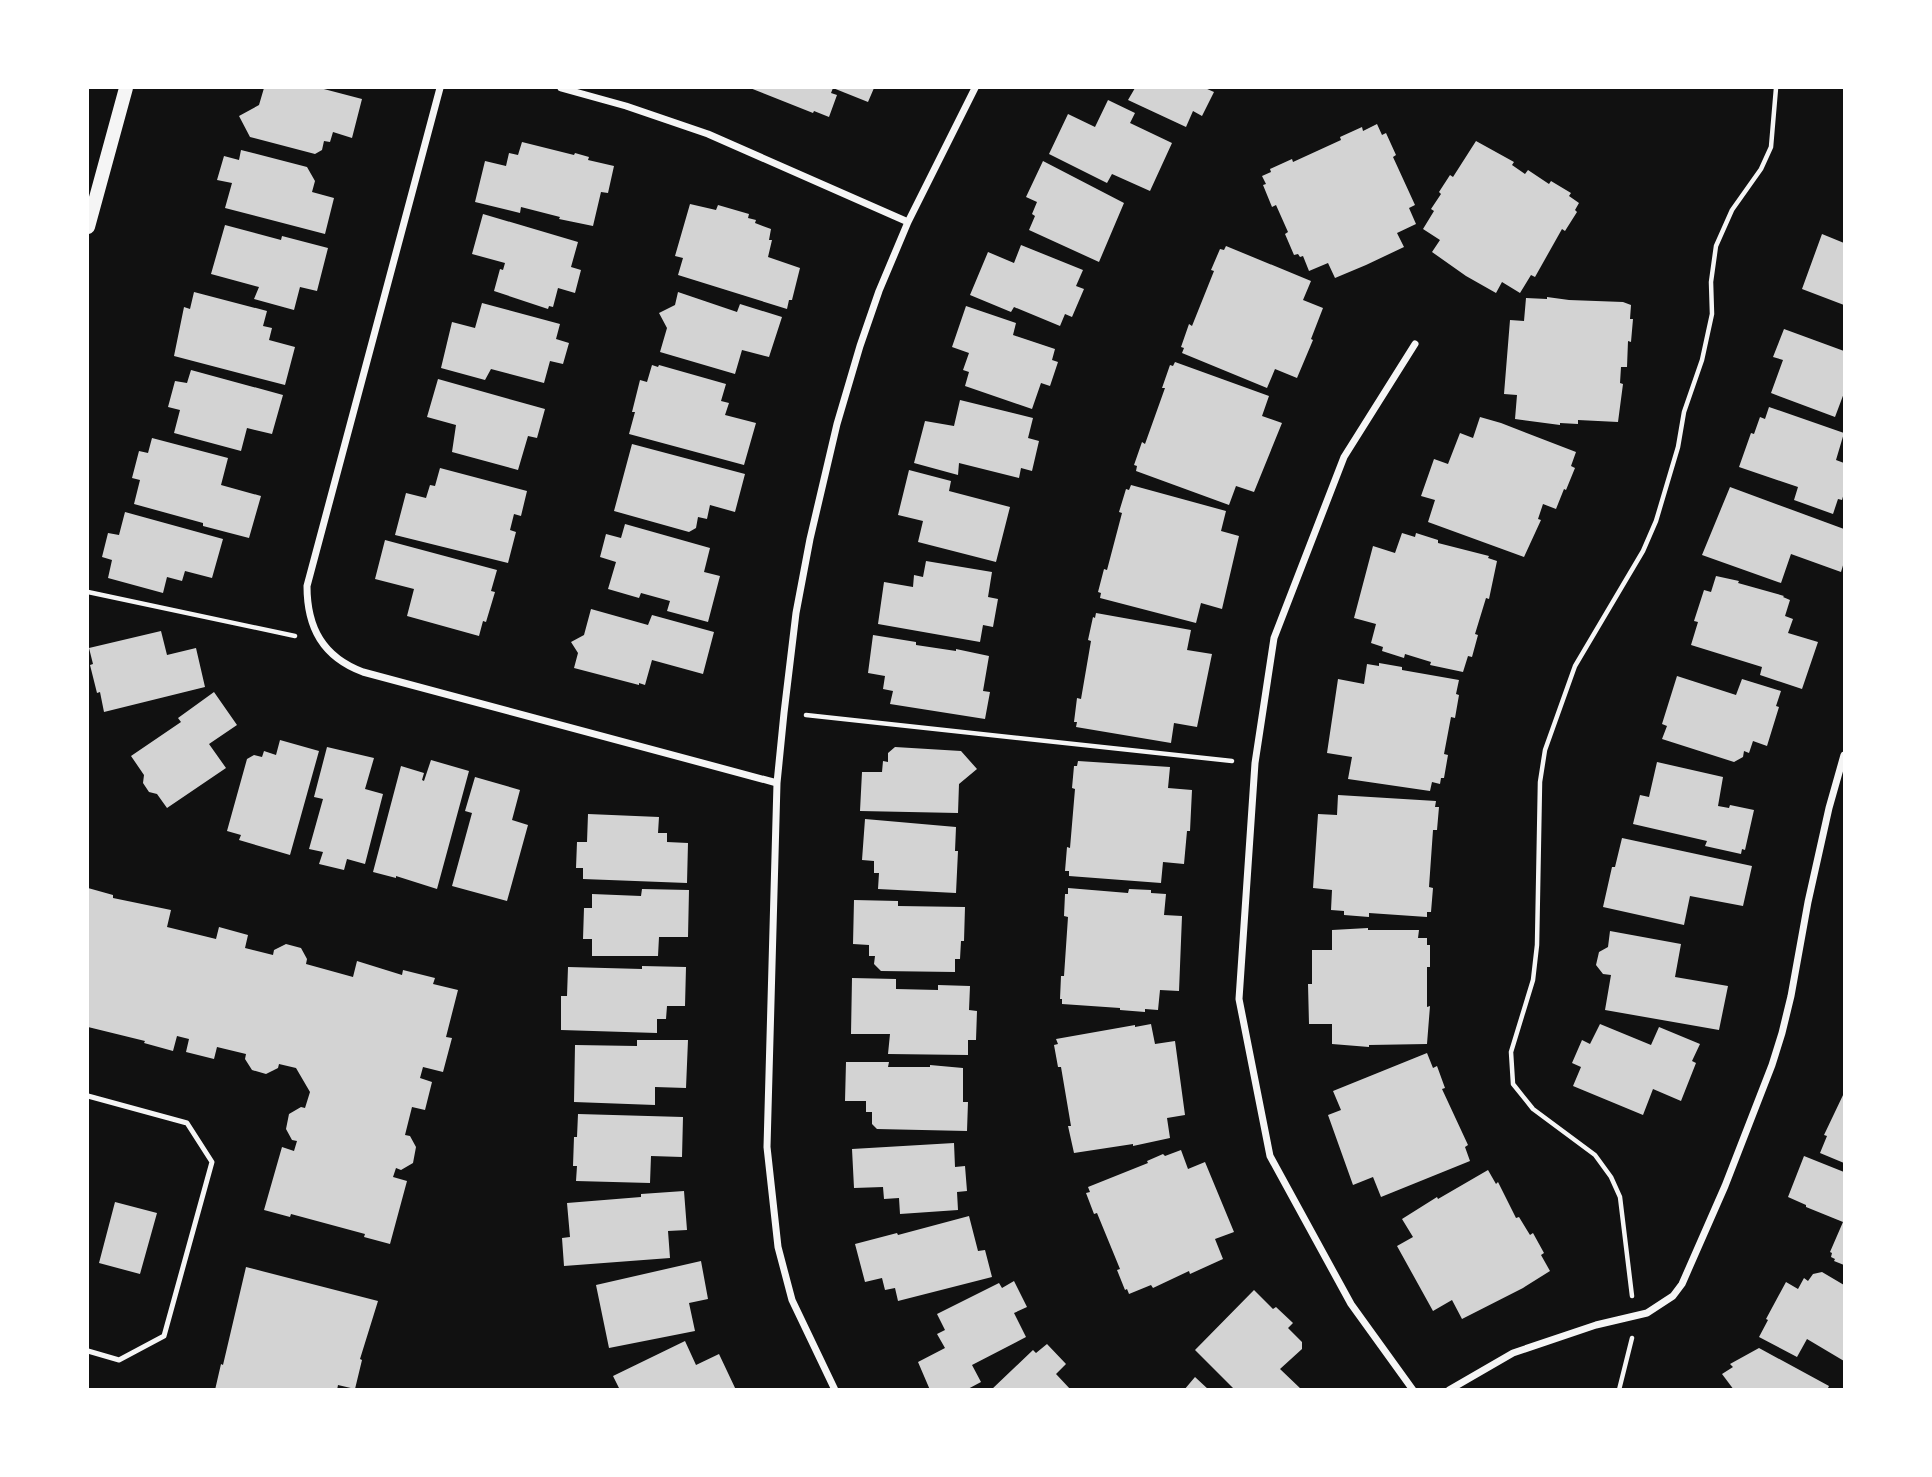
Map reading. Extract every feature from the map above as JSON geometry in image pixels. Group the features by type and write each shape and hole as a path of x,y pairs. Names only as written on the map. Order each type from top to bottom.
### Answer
{"main road":[{"path":"88,227 126,88"}],"street":[{"path":"440,88 307,586 307,608 321,641 345,666 363,672 777,783"},
{"path":"561,88 626,106 708,134 908,222"},
{"path":"835,1390 792,1300 778,1247 767,1147 777,783 784,712 796,613 837,424 879,291 908,222 975,88"},
{"path":"1413,1390 1351,1304 1270,1156 1239,999 1255,763 1274,638 1344,457 1415,344"},
{"path":"1449,1390 1513,1353 1596,1325 1647,1313 1673,1296 1688,1274 1726,1186 1772,1065 1791,996 1811,888 1844,755"}],"lane":[{"path":"88,1096 187,1123 212,1162 164,1336 119,1360 88,1351"}],"path":[{"path":"1619,1390 1637,1316 1630,1285 1620,1198 1611,1177 1595,1155 1533,1109 1513,1084 1511,1052 1533,980 1537,945 1540,782 1545,750 1575,666 1643,551 1656,521 1678,447 1684,412 1702,360 1712,314 1711,282 1716,246 1732,210 1761,169 1770,147 1776,88"},
{"path":"88,592 321,641"},
{"path":"784,712 1255,763"}],"building":[{"path":"264,88 320,88 362,99 352,138 333,132 330,142 324,141 322,150 315,154 250,137 239,116 259,105"},
{"path":"750,88 833,88 831,93 837,95 829,117"},
{"path":"833,88 874,88 868,102"},
{"path":"1135,88 1205,88 1214,92 1202,116 1193,111 1186,127 1128,100"},
{"path":"1108,100 1135,113 1130,123 1172,143 1150,191 1112,174 1107,183 1049,154 1068,114 1095,127"},
{"path":"1377,124 1382,135 1386,133 1396,155 1393,157 1415,205 1409,208 1416,224 1397,233 1404,247 1366,265 1335,278 1328,263 1309,271 1303,256 1294,255 1285,234 1288,232 1276,205 1272,207 1262,176 1271,172 1270,169 1292,159 1293,162 1362,127 1363,131"},
{"path":"1476,141 1514,162 1512,165 1525,174 1528,170 1549,184 1551,181 1571,193 1569,196 1579,203 1575,210 1577,212 1565,231 1562,229 1535,277 1531,275 1520,293 1502,282 1496,293 1466,276 1432,252 1440,240 1423,229 1434,211 1431,209 1441,194 1439,192 1450,175 1453,177"},
{"path":"522,142 574,155 575,153 589,157 588,160 614,166 608,193 601,192 593,226 521,207 520,213 475,202 485,161 506,166 509,153 518,155"},
{"path":"241,150 307,167 315,181 312,192 334,198 325,234 225,208 232,183 217,180 224,156 239,160"},
{"path":"1043,161 1124,203 1099,262 1029,230 1037,202 1026,197"},
{"path":"690,204 716,210 718,205 749,214 748,218 756,220 755,223 771,229 769,240 772,240 768,257 800,268 787,309 678,275 683,258 675,256"},
{"path":"483,214 578,242 571,267 581,270 575,293 558,288 553,307 549,306 548,309 494,291 500,269 503,270 505,263 472,254"},
{"path":"225,225 281,240 282,236 328,248 317,291 300,287 294,310 254,299 259,287 211,274"},
{"path":"1822,234 1844,243 1844,305 1802,289"},
{"path":"1021,245 1083,270 1076,286 1084,289 1072,317 1065,314 1060,326 1014,307 1011,312 970,295 988,252 1014,263"},
{"path":"1226,246 1311,281 1303,300 1323,308 1297,378 1275,369 1267,388 1182,353 1184,348 1181,347 1189,324 1192,326 1214,271 1211,270 1220,249 1224,250"},
{"path":"194,292 267,311 263,326 272,328 269,340 295,347 285,385 174,356 184,307 190,309"},
{"path":"678,292 737,312 740,304 782,317 769,357 742,350 735,374 660,352 667,328 659,313 675,305"},
{"path":"1526,298 1623,302 1631,305 1631,342 1628,341 1627,367 1621,367 1620,383 1623,384 1618,422 1578,420 1578,424 1560,425 1515,419 1517,395 1504,394 1510,320 1524,321"},
{"path":"482,303 560,324 556,339 569,343 563,364 550,361 544,383 491,369 485,380 441,368 452,322 475,328"},
{"path":"966,306 1016,323 1013,335 1055,349 1052,360 1058,362 1050,386 1041,383 1032,409 965,386 969,372 963,370 969,353 952,347"},
{"path":"1784,329 1844,351 1844,393 1835,417 1771,393 1783,360 1773,357"},
{"path":"1175,362 1269,396 1262,416 1282,423 1254,492 1236,486 1229,505 1136,471 1137,466 1134,465 1142,442 1145,444 1165,388 1162,388 1170,365 1173,366"},
{"path":"652,365 726,384 721,401 729,403 725,415 756,423 744,465 629,434 640,380 647,382"},
{"path":"191,370 283,395 272,434 247,428 241,451 174,433 180,410 168,407 175,381 187,383"},
{"path":"438,379 545,409 537,438 528,436 518,470 452,452 456,425 427,417"},
{"path":"960,400 1033,418 1028,438 1039,441 1032,471 1021,468 1019,478 959,463 958,475 914,463 925,421 954,426"},
{"path":"1769,407 1844,433 1836,460 1844,463 1844,493 1842,500 1838,499 1833,514 1794,500 1798,487 1739,467 1751,433 1754,434 1760,417 1765,419"},
{"path":"1480,417 1576,452 1571,466 1575,468 1566,490 1564,489 1556,509 1543,504 1538,519 1541,520 1524,557 1428,522 1435,500 1421,496 1434,459 1448,464 1460,433 1473,438"},
{"path":"152,438 228,458 221,485 261,496 249,538 134,504 140,480 132,478 139,451 148,453"},
{"path":"632,444 745,474 735,512 710,505 707,519 698,517 696,528 689,532 614,511"},
{"path":"440,468 527,491 521,516 514,514 510,530 516,532 508,563 395,535 406,493 426,498 430,485 435,486"},
{"path":"909,470 951,481 949,491 1010,507 996,562 918,542 923,521 898,515"},
{"path":"1131,485 1226,511 1221,531 1239,536 1222,609 1201,603 1196,623 1100,598 1101,593 1098,592 1104,569 1107,570 1122,513 1119,512 1126,489 1129,490"},
{"path":"1730,487 1844,529 1844,562 1841,572 1791,554 1781,583 1702,555"},
{"path":"125,512 223,539 212,578 185,571 182,581 167,577 163,593 108,578 112,560 102,557 108,533 119,535"},
{"path":"625,524 710,548 704,572 720,576 708,622 667,611 670,601 641,593 639,598 608,589 616,562 600,557 606,534 621,538"},
{"path":"1402,533 1415,537 1416,533 1438,540 1438,543 1489,556 1488,558 1497,561 1489,599 1486,598 1475,634 1478,635 1472,657 1468,656 1463,672 1430,665 1431,662 1405,654 1404,658 1382,651 1383,647 1371,643 1376,624 1354,618 1373,546 1395,553"},
{"path":"385,540 497,570 491,591 495,592 479,636 407,616 414,589 375,579"},
{"path":"926,561 992,572 988,597 998,599 993,627 983,625 980,642 878,624 884,582 913,587 914,575 923,577"},
{"path":"1716,576 1739,581 1738,583 1790,600 1785,616 1793,619 1788,633 1818,642 1802,689 1760,675 1762,667 1691,645 1698,622 1694,621 1704,590 1711,592"},
{"path":"591,609 648,625 652,615 714,632 703,674 652,660 645,685 639,685 574,668 578,653 571,642 584,635"},
{"path":"1096,613 1191,630 1187,650 1212,654 1197,727 1174,723 1171,743 1076,727 1077,722 1074,722 1077,698 1081,699 1091,641 1088,640"},
{"path":"161,631 167,655 196,648 205,687 104,712 90,665 93,664 89,648"},
{"path":"873,635 916,642 916,645 989,656 983,691 990,692 985,719 890,704 893,691 883,689 885,676 868,673"},
{"path":"1379,663 1459,680 1455,718 1451,717 1444,754 1448,755 1444,778 1441,778 1440,784 1432,782 1430,791 1348,779 1352,757 1327,753 1338,679 1364,684 1367,664 1379,666"},
{"path":"1677,676 1736,695 1742,679 1781,691 1767,746 1753,741 1749,753 1744,751 1743,757 1734,762 1662,739 1667,726 1662,724"},
{"path":"214,692 237,725 209,744 226,768 167,808 157,794 149,792 143,783 144,775 131,756 181,722 178,718"},
{"path":"280,740 319,751 290,855 239,840 241,835 227,831 247,759 254,755 262,757 264,751 276,755"},
{"path":"327,747 374,758 365,789 383,794 365,864 347,859 344,870 319,864 323,852 309,849 323,799 314,797"},
{"path":"895,747 961,751 977,769 959,784 958,813 860,811 862,772 882,772 883,761 888,762 888,753"},
{"path":"431,760 469,771 437,889 373,872 401,766 424,773 424,781"},
{"path":"1078,761 1170,767 1168,788 1192,790 1190,831 1187,831 1184,864 1163,862 1161,883 1069,876 1069,871 1065,871 1067,847 1070,848 1075,789 1072,788 1074,766 1077,766"},
{"path":"1657,762 1723,777 1718,806 1729,808 1730,805 1754,810 1745,850 1742,849 1741,854 1705,846 1707,841 1633,824 1640,795 1649,797"},
{"path":"475,777 520,790 512,820 528,825 507,901 452,886 472,813 465,811"},
{"path":"1338,795 1436,801 1435,807 1439,807 1437,830 1433,830 1429,887 1433,888 1431,912 1427,912 1427,917 1369,913 1369,917 1344,915 1344,911 1331,910 1332,890 1313,888 1318,814 1337,815"},
{"path":"588,814 659,817 658,833 667,833 667,842 688,843 687,883 583,879 583,868 576,868 577,842 587,842"},
{"path":"865,819 956,827 956,893 878,889 879,873 874,873 874,861 862,860"},
{"path":"1622,838 1752,866 1743,906 1690,896 1684,925 1603,907"},
{"path":"88,888 113,895 113,898 171,910 167,927 216,939 219,927 248,935 245,948 273,955 274,950 286,944 301,948 307,959 306,964 353,977 357,961 402,975 403,970 435,978 433,984 458,990 446,1037 452,1038 443,1072 423,1067 420,1078 432,1082 425,1110 412,1107 405,1135 410,1136 416,1147 413,1163 401,1170 396,1168 393,1177 407,1181 390,1244 364,1237 365,1234 291,1214 290,1217 264,1210 282,1147 294,1151 297,1141 292,1140 286,1129 289,1114 301,1107 305,1108 310,1092 296,1068 279,1064 278,1068 266,1074 252,1070 245,1059 246,1054 217,1047 214,1059 186,1052 189,1039 177,1036 173,1051 88,1027"},
{"path":"1068,888 1128,893 1129,889 1151,890 1151,893 1166,894 1164,915 1182,916 1179,991 1160,990 1158,1010 1145,1009 1145,1012 1062,1004 1061,976 1064,976 1068,917 1064,916 1065,894 1068,894"},
{"path":"642,889 689,890 688,937 659,937 658,956 592,956 592,939 583,939 584,908 592,908 592,894 641,896"},
{"path":"854,900 898,901 898,906 965,907 964,941 961,941 960,959 955,959 955,972 881,971 874,964 875,956 869,956 869,945 853,944"},
{"path":"1332,930 1419,930 1418,938 1427,938 1427,945 1430,945 1430,967 1427,967 1427,1007 1430,1006 1427,1044 1369,1047 1332,1044 1332,1024 1309,1024 1308,984 1312,984 1312,950 1332,950"},
{"path":"1610,931 1681,944 1675,977 1728,986 1719,1030 1605,1010 1611,975 1603,974 1596,965 1599,952 1608,947"},
{"path":"642,966 686,967 685,1006 667,1006 666,1019 657,1019 657,1033 561,1030 561,996 567,996 568,967 642,969"},
{"path":"852,978 896,979 896,989 938,990 938,985 970,986 969,1010 977,1011 976,1040 968,1040 968,1055 888,1054 890,1034 851,1034"},
{"path":"1151,1024 1155,1044 1175,1041 1185,1115 1167,1118 1170,1138 1133,1146 1074,1153 1061,1067 1058,1067 1054,1045 1058,1044 1056,1039"},
{"path":"1600,1024 1651,1045 1659,1027 1700,1044 1692,1061 1696,1063 1681,1101 1653,1089 1643,1115 1573,1086 1581,1067 1572,1063 1582,1040 1590,1044"},
{"path":"637,1040 688,1040 686,1088 655,1087 655,1105 574,1102 575,1045 637,1046"},
{"path":"1427,1053 1433,1068 1437,1066 1445,1088 1442,1089 1468,1145 1465,1147 1470,1161 1381,1197 1373,1177 1353,1185 1328,1115 1341,1110 1333,1091"},
{"path":"846,1062 889,1062 888,1067 930,1065 963,1068 963,1102 968,1102 967,1131 877,1129 872,1124 872,1112 866,1112 866,1101 845,1101"},
{"path":"1844,1093 1844,1163 1820,1153 1827,1136 1824,1135"},
{"path":"578,1114 683,1117 682,1157 651,1156 650,1183 576,1181 577,1166 573,1166"},
{"path":"954,1143 955,1167 965,1166 967,1191 957,1192 958,1210 900,1214 899,1198 884,1199 883,1187 854,1188 852,1149"},
{"path":"1181,1150 1188,1169 1205,1162 1234,1232 1215,1239 1223,1259 1153,1288 1151,1285 1129,1294 1117,1270 1120,1269 1097,1213 1094,1214 1086,1193 1090,1192 1088,1187 1148,1163 1147,1161 1163,1154 1165,1156"},
{"path":"1804,1156 1844,1172 1844,1265 1834,1261 1830,1252 1843,1222 1788,1197"},
{"path":"1488,1170 1496,1184 1498,1182 1516,1218 1519,1217 1530,1235 1533,1233 1550,1271 1462,1319 1452,1300 1433,1311 1397,1246 1413,1237 1402,1219"},
{"path":"684,1191 687,1230 668,1231 670,1258 564,1266 562,1238 570,1237 567,1203"},
{"path":"115,1202 157,1213 140,1274 99,1263"},
{"path":"969,1216 978,1251 985,1250 992,1277 898,1301 895,1288 885,1290 882,1278 865,1282 855,1244"},
{"path":"701,1261 708,1299 689,1303 695,1331 609,1348 596,1285"},
{"path":"246,1267 378,1301 360,1359 362,1360 355,1389 338,1385 337,1390 215,1390"},
{"path":"1822,1272 1844,1285 1844,1361 1807,1339 1797,1357 1759,1337 1786,1282 1798,1289 1804,1278 1808,1281 1813,1274"},
{"path":"1014,1281 1027,1307 1014,1313 1026,1337 972,1365 981,1382 966,1390 930,1390 918,1362 945,1348 937,1334 945,1330 937,1314 999,1283 1002,1288"},
{"path":"1254,1290 1273,1309 1276,1307 1293,1323 1288,1328 1302,1342 1302,1349 1280,1369 1302,1390 1235,1390 1195,1350"},
{"path":"685,1341 696,1365 719,1354 736,1390 620,1390 613,1376"},
{"path":"1047,1344 1066,1364 1056,1374 1071,1390 991,1390 1033,1350 1036,1353"},
{"path":"1759,1348 1829,1386 1827,1390 1734,1390 1722,1374 1733,1367 1730,1364"},
{"path":"1195,1377 1209,1390 1184,1390"}]}
